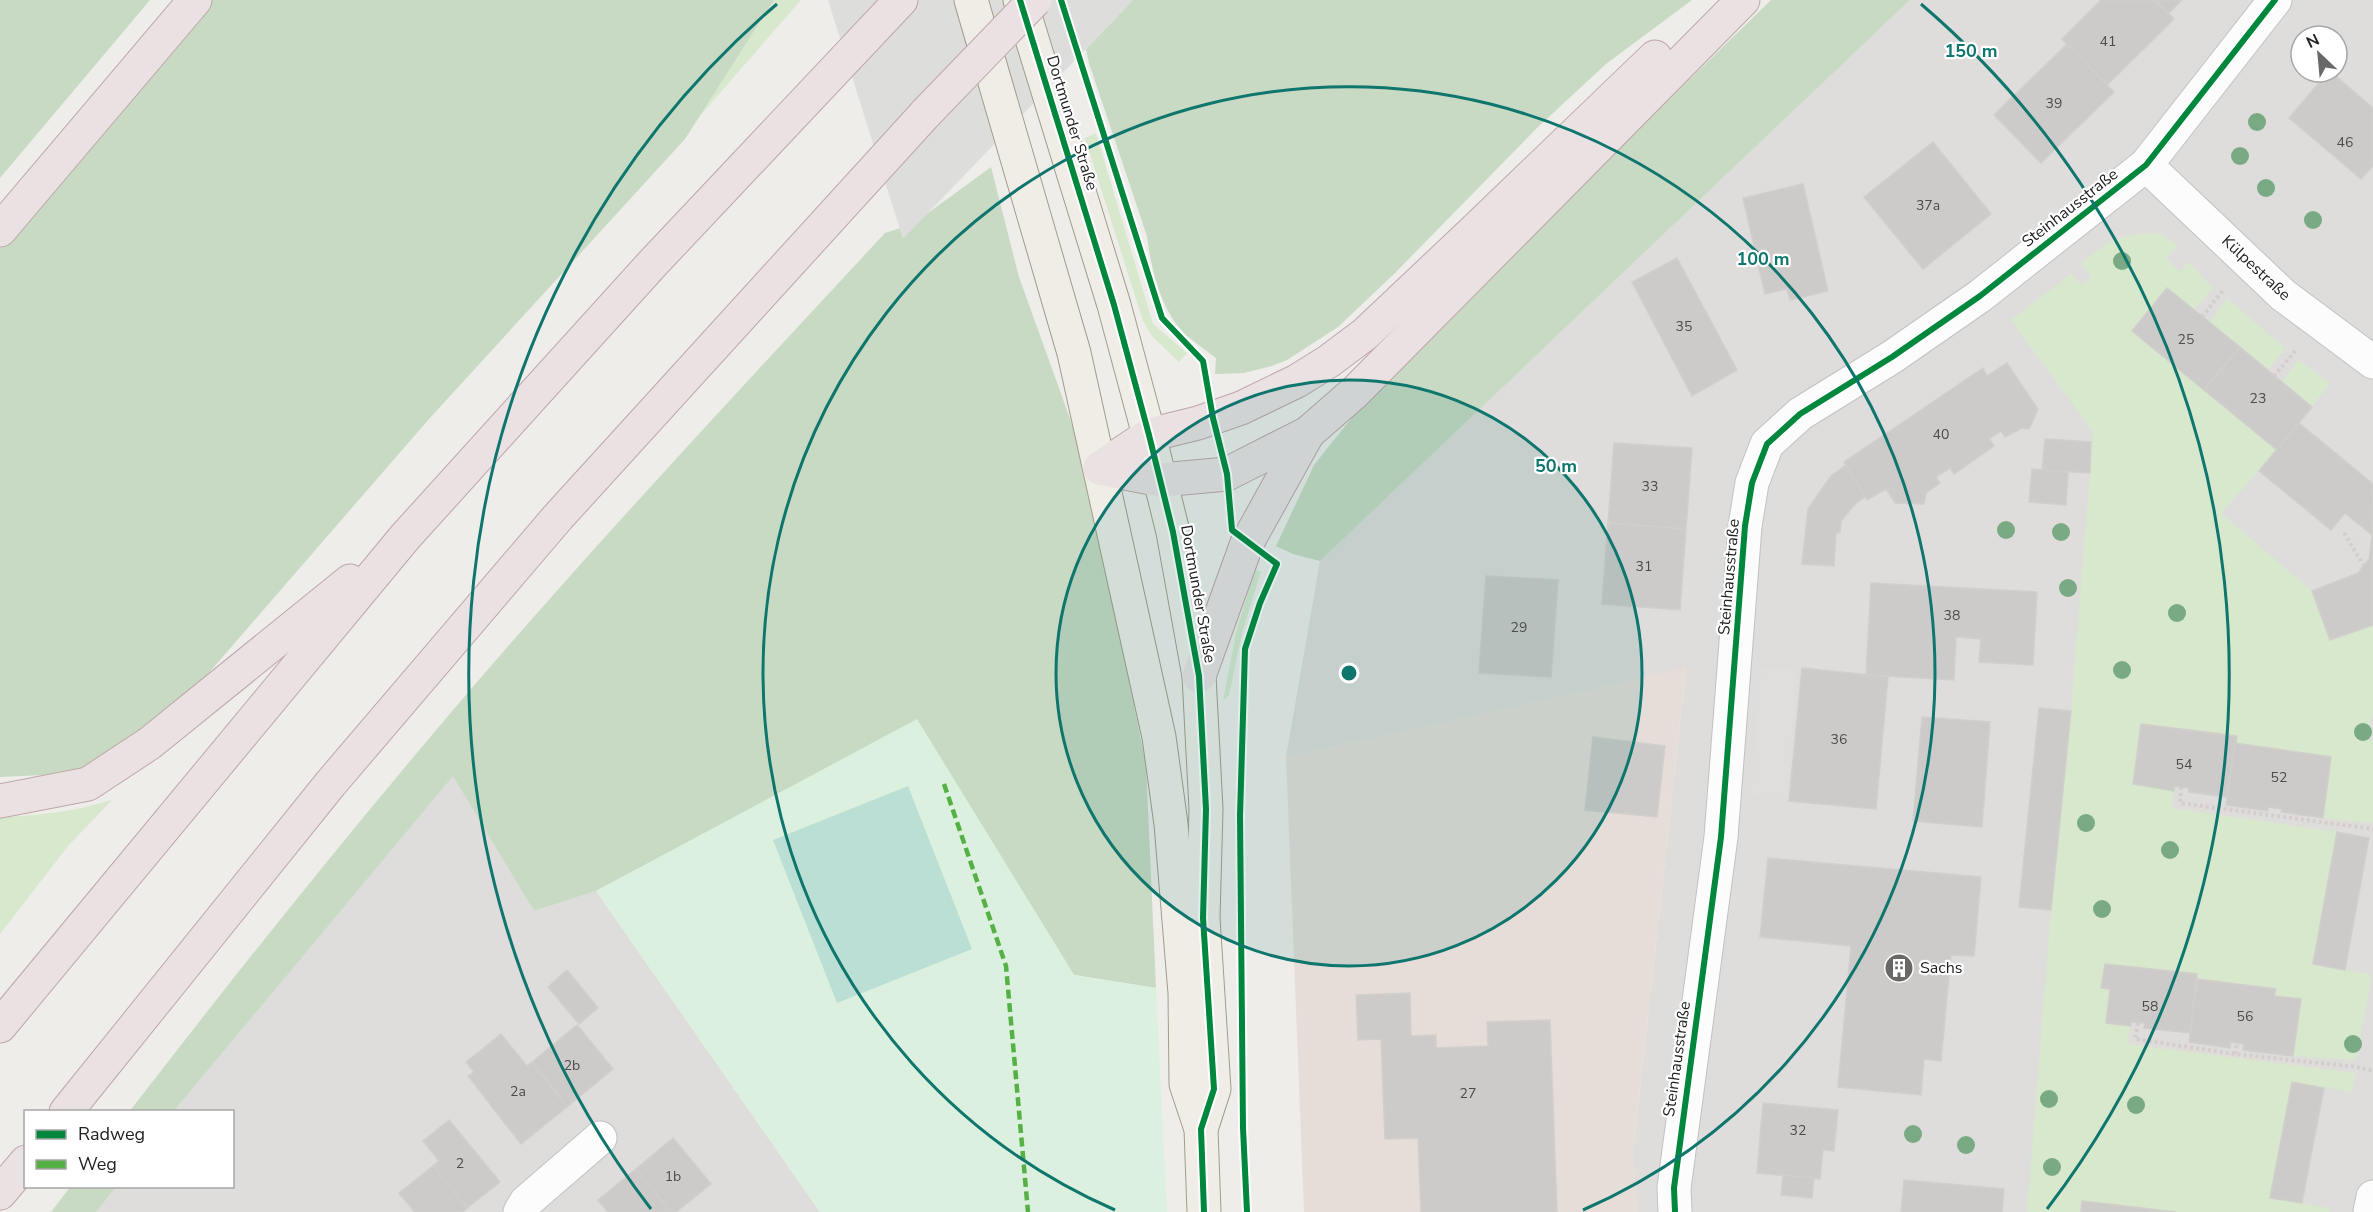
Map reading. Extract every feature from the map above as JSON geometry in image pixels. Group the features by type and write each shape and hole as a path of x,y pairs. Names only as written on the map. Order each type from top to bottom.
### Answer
{"highway":[{"path":"0,195 166,0"},
{"path":"0,230 195,0"},
{"path":"68,1110 331,783 558,517 926,113 1035,0"},
{"path":"1100,468 1149,435 1198,423 1241,408 1297,381 1365,334 1667,46 1711,0"},
{"path":"1100,468 1161,480 1227,474 1308,433 1355,392 1743,0"},
{"path":"0,1026 405,537 653,263 892,9"},
{"path":"1199,676 1247,543 1308,433"},
{"path":"0,801 88,784 150,743 405,537"},
{"path":"0,1193 24,1164"}],"main road":[{"name":"Dortmunder Straße","path":"971,0 1074,353 1159,737 1171,824 1185,993 1186,1084 1201,1129 1204,1212"},
{"name":"Dortmunder Straße","path":"1020,0 1111,294 1161,480 1173,532 1199,676 1206,809 1203,918 1214,1089 1201,1129"}],"street":[{"name":"Steinhausstraße","path":"1675,1212 1674,1188 1721,837 1745,526 1752,483 1767,444 1800,414 1892,357 1980,296 2146,165 2275,0"},
{"name":"Külpestraße","path":"2146,165 2283,295 2373,362"},
{"path":"520,1212 526,1202 600,1138"},
{"path":"2370,1212 2373,1197"}],"path":[{"path":"2344,533 2364,566"},
{"path":"2181,787 2180,803 2373,829"},
{"path":"2274,816 2275,808"},
{"path":"2138,1023 2135,1039 2235,1054 2358,1067 2373,1071"},
{"path":"2235,1054 2237,1043"}],"shaded area":[{"path":"1910,0 2373,0 2373,1212 1637,1212 1633,1152 1686,669 1286,757 1320,561"},
{"path":"1761,666 1797,669 1787,800 1751,797"},
{"path":"1686,668 1633,1151 1637,1212 1304,1212 1286,757"},
{"path":"453,775 534,911 596,891 820,1212 96,1212 115,1188 234,1188 234,1110 175,1110"}],"green space":[{"path":"0,0 150,0 0,178"},
{"path":"211,0 774,0 685,139 429,419 200,683 174,706 96,762 81,768 43,775 0,777 0,249"},
{"path":"774,0 801,0 699,117"},
{"path":"1133,0 1692,0 1606,64 1538,127 1395,273 1338,327 1287,360 1272,366 1244,373 1215,374 1216,358 1186,335 1177,325 1164,302 1151,262 1147,236 1089,63 1086,49"},
{"path":"1771,0 1910,0 1320,561 1293,554 1276,546 1314,465 1366,400"},
{"path":"1096,133 1153,324 1187,353 1179,362 1152,336 1143,321 1085,138"},
{"path":"991,167 1019,277 1073,427 1111,592 1146,765 1156,988 1074,975 917,720 596,891 534,911 453,776 175,1110 131,1110 279,921 381,796 539,611 885,233 913,224"},
{"path":"2142,233 2160,234 2178,246 2166,258 2180,272 2189,262 2213,288 2194,310 2277,450 2221,513 2312,591 2331,640 2373,625 2373,712 2366,739 2373,741 2373,823 2323,818 2331,757 2235,743 2236,736 2141,724 2133,784 2174,791 2172,808 2337,832 2313,963 2372,975 2356,1060 2293,1056 2300,1000 2274,996 2275,989 2197,979 2197,974 2105,964 2101,988 2110,989 2106,1022 2131,1026 2127,1044 2356,1073 2352,1092 2292,1082 2270,1198 2330,1208 2330,1212 2176,1212 2083,1201 2081,1212 2027,1212 2093,432 2011,320 2071,274 2082,285 2091,277 2081,264 2102,247 2123,237"},
{"path":"2228,299 2285,348 2268,371 2209,322"},
{"path":"2298,360 2330,383 2312,407 2282,382"},
{"path":"1255,569 1261,572 1242,633 1229,695 1223,701 1236,633"},
{"path":"917,719 1074,975 1156,988 1167,1212 820,1212 596,891"},
{"path":"908,786 972,949 837,1003 773,840"},
{"path":"112,800 68,846 0,934 0,817 57,812"},
{"path":"69,1188 115,1188 96,1212 51,1212"}],"pier":[{"path":"828,0 1133,0 903,239"}],"building":[{"path":"2101,0 2155,0 2174,19 2107,85 2062,39"},
{"path":"2155,0 2182,0 2168,14"},
{"path":"2067,44 2114,92 2041,163 1994,115"},
{"path":"2318,84 2345,84 2373,108 2373,166 2361,179 2289,118"},
{"path":"1933,142 1991,214 1923,269 1864,197"},
{"path":"1803,184 1828,291 1790,300 1787,289 1765,294 1743,198"},
{"path":"1677,258 1737,370 1692,396 1632,282"},
{"path":"2167,288 2240,347 2204,390 2132,331"},
{"path":"2240,347 2312,407 2277,450 2204,390"},
{"path":"2007,363 2038,409 2029,429 2022,428 2005,437 2001,431 1989,439 1994,446 1954,474 1950,468 1936,477 1940,483 1926,493 1924,504 1895,503 1886,489 1867,500 1844,462 1983,368 1987,376"},
{"path":"2299,423 2373,484 2372,535 2345,513 2331,530 2259,471"},
{"path":"2045,439 2091,442 2090,473 2042,470"},
{"path":"1614,443 1692,448 1686,529 1608,523"},
{"path":"1846,465 1865,497 1856,503 1841,521 1840,533 1836,533 1834,566 1802,564 1808,509 1831,476"},
{"path":"2032,469 2068,472 2066,505 2029,502"},
{"path":"1608,523 1686,529 1680,610 1602,604"},
{"path":"2373,529 2373,625 2330,640 2312,591 2358,573 2369,559"},
{"path":"1486,576 1558,580 1551,677 1479,673"},
{"path":"1871,583 2037,592 2033,665 1979,662 1981,639 1956,637 1954,680 1866,675"},
{"path":"1802,668 1888,677 1876,809 1789,801"},
{"path":"2039,708 2071,711 2051,910 2019,907"},
{"path":"1922,717 1990,722 1982,827 1913,821"},
{"path":"2141,724 2237,736 2227,797 2189,792 2188,788 2175,786 2174,791 2133,784"},
{"path":"1593,737 1665,746 1657,817 1585,810"},
{"path":"2235,743 2331,757 2323,818 2281,812 2282,809 2268,807 2268,811 2226,805"},
{"path":"2337,832 2369,838 2345,970 2313,964"},
{"name":"Sachs","path":"1768,858 1981,877 1974,956 1951,955 1941,1061 1924,1059 1921,1095 1838,1087 1851,946 1760,937"},
{"path":"2105,964 2197,974 2190,1033 2144,1028 2145,1023 2131,1022 2131,1026 2106,1023 2110,989 2101,988"},
{"path":"567,970 598,1008 579,1024 548,987"},
{"path":"2197,979 2276,989 2274,996 2301,999 2293,1056 2243,1050 2244,1044 2231,1042 2230,1048 2189,1042"},
{"path":"1410,993 1411,1036 1436,1035 1436,1048 1488,1046 1487,1022 1550,1020 1557,1212 1421,1212 1418,1138 1385,1139 1381,1039 1358,1040 1356,995"},
{"path":"577,1025 613,1069 567,1107 532,1062"},
{"path":"501,1034 527,1066 532,1062 567,1107 521,1144 468,1076 474,1072 466,1062"},
{"path":"2292,1082 2324,1088 2302,1203 2270,1198"},
{"path":"1763,1103 1838,1110 1834,1151 1823,1150 1820,1179 1757,1173"},
{"path":"449,1120 500,1182 467,1208 433,1166 439,1161 423,1141"},
{"path":"673,1138 711,1184 676,1212 671,1212 636,1169"},
{"path":"433,1166 467,1208 463,1212 415,1212 399,1193"},
{"path":"636,1169 671,1212 608,1212 598,1200"},
{"path":"1783,1175 1814,1178 1812,1198 1781,1195"},
{"path":"1904,1180 2004,1189 2002,1212 1901,1212"},
{"path":"2082,1201 2176,1212 2081,1212"}],"marked path":[{"path":"944,784 1006,966 1028,1212"}],"cycle path":[{"path":"1020,0 1114,305 1149,435 1173,532 1199,676 1206,809 1203,918 1214,1089 1201,1129 1204,1212"},
{"path":"1061,0 1162,318 1203,361 1213,418 1227,474 1232,530 1277,564 1260,603 1245,649 1240,816 1243,1128 1247,1212"},
{"path":"1675,1212 1674,1188 1721,837 1745,526 1752,483 1767,444 1800,414 1892,357 1980,296 2146,165 2275,0"}],"place":[{"name":"Sachs","path":"1899,968"}]}
